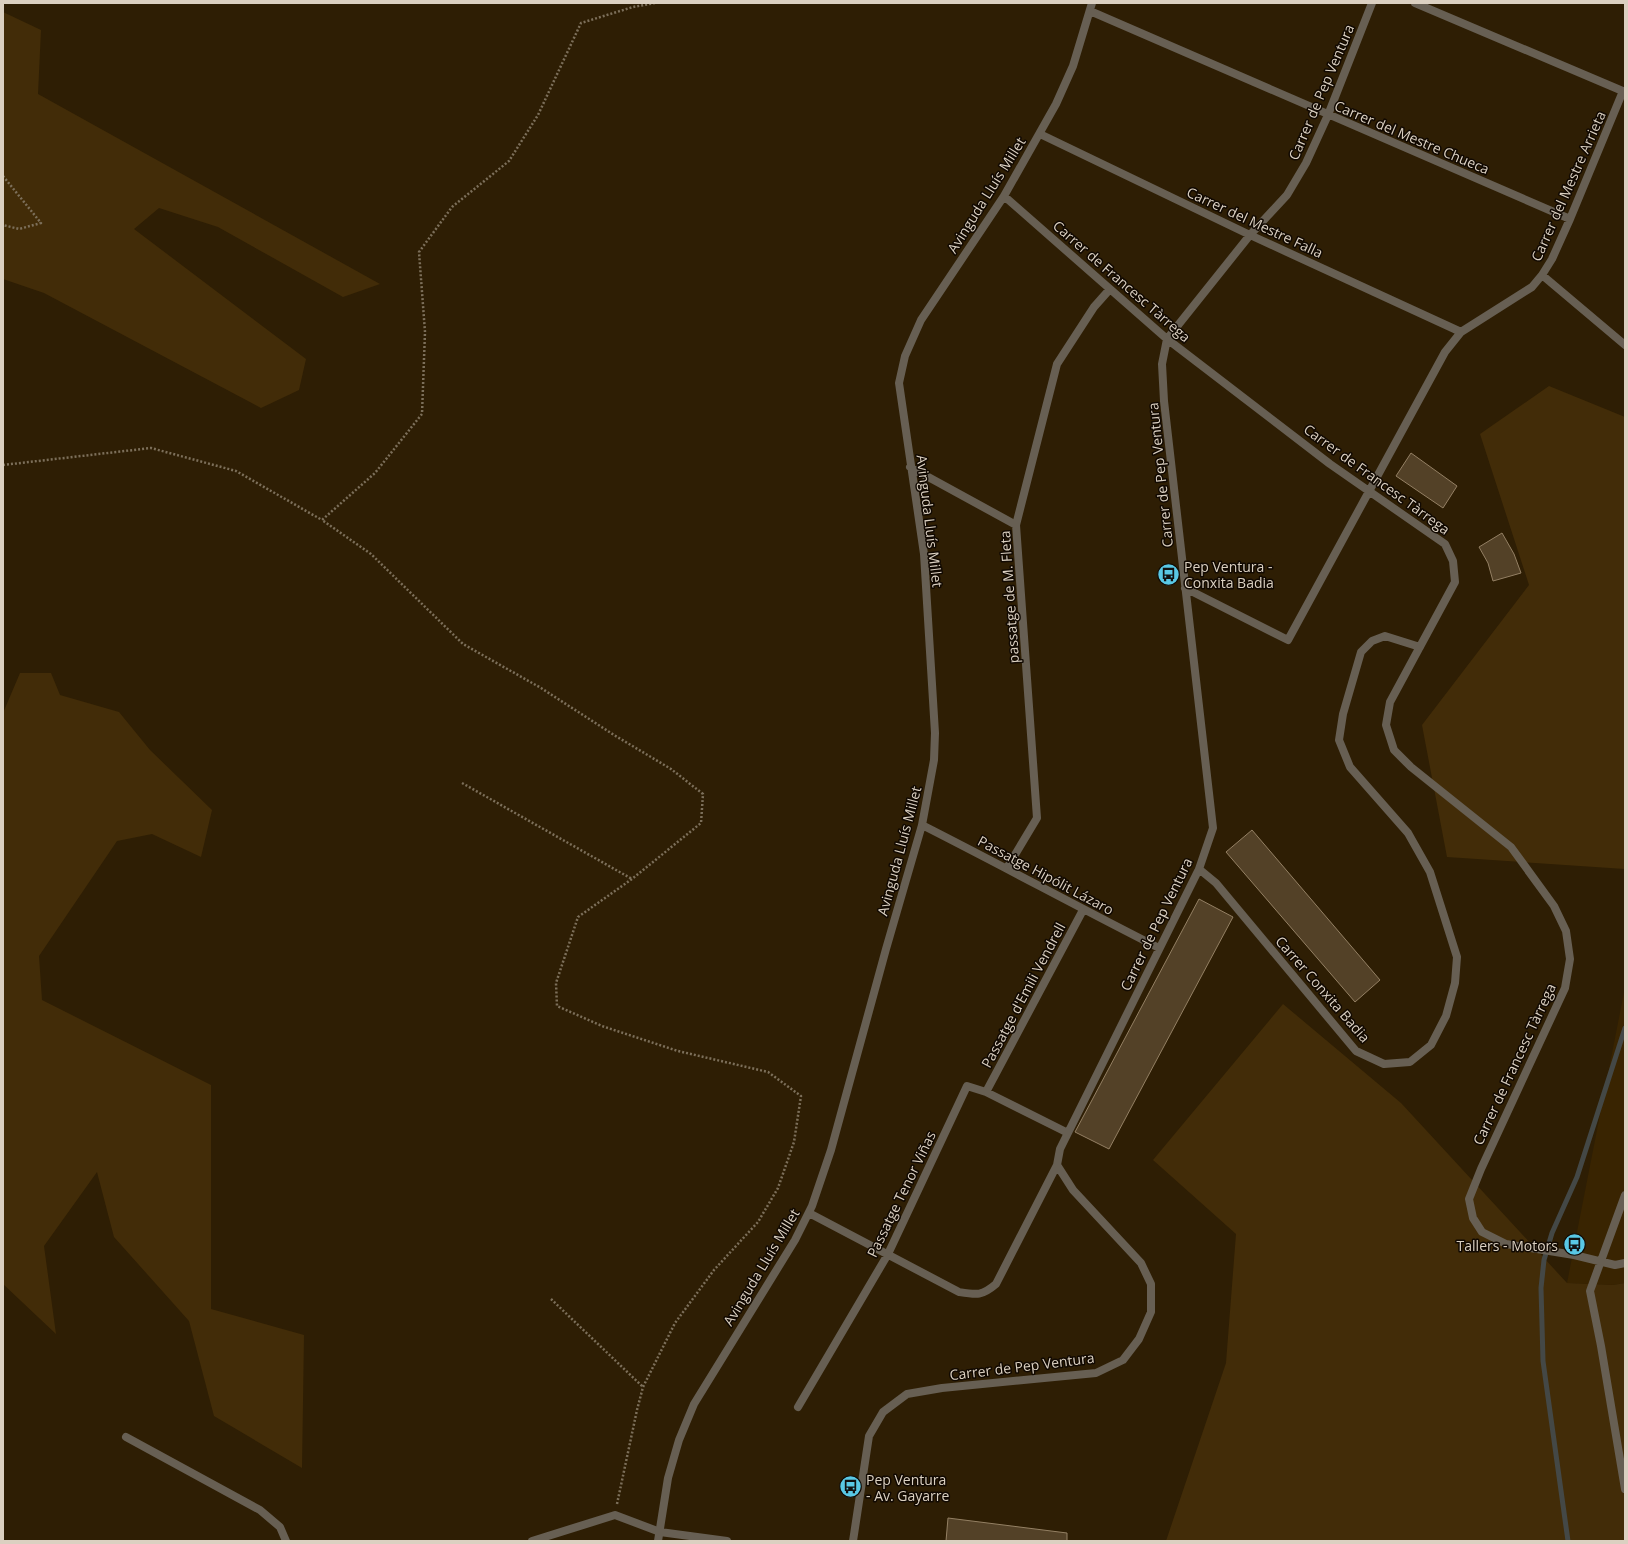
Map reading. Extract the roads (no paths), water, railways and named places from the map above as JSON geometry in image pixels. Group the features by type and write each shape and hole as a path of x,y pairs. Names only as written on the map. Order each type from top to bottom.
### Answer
{"street":[{"name":"Carrer de Pep Ventura","path":"853,1541 870,1436 883,1412 908,1394 942,1388 1096,1372 1123,1360 1139,1339 1151,1312 1151,1284 1141,1263 1073,1190 1057,1165 1060,1148 1159,948 1200,869 1213,828 1164,400 1162,364 1167,339 1250,235 1287,195 1306,163 1328,115 1372,3"},
{"path":"1415,3 1624,92"},
{"name":"Carrer del Mestre Chueca","path":"1091,7 1328,115 1570,219"},
{"name":"Avinguda Lluís Millet","path":"658,1541 668,1478 679,1440 694,1404 795,1240 809,1213 831,1150 884,956 922,826 934,760 935,733 924,554 910,467 899,383 905,356 921,320 1004,196 1056,104 1073,66 1091,7"},
{"name":"Carrer del Mestre Arrieta","path":"1185,588 1288,640 1445,352 1461,332 1532,287 1552,259 1624,92"},
{"name":"Carrer del Mestre Falla","path":"1040,134 1250,235 1461,332"},
{"name":"Carrer de Francesc Tàrrega","path":"1004,196 1167,339 1330,464 1445,544 1453,561 1455,582 1390,702 1386,725 1394,750 1411,767 1511,847 1554,906 1566,931 1570,959 1565,988 1481,1169 1469,1199 1474,1218 1482,1232 1506,1244 1574,1255 1615,1264 1625,1263"},
{"path":"1542,274 1625,345"},
{"name":"passatge de M. Fleta","path":"1007,868 1037,818 1016,525 1057,364 1094,307 1110,289"},
{"path":"910,467 1016,525"},
{"name":"Carrer Conxita Badia","path":"1200,869 1216,883 1356,1051 1384,1064 1410,1062 1431,1044 1446,1016 1455,983 1457,957 1445,916 1430,872 1408,833 1350,767 1339,740 1343,714 1362,652 1372,641 1385,636 1420,647"},
{"name":"Passatge Hipólit Lázaro","path":"922,826 1007,868 1083,910 1159,948"},
{"name":"Passatge d'Emili Vendrell","path":"986,1092 1083,910"},
{"name":"Passatge Tenor Viñas","path":"798,1407 888,1254 967,1086 986,1092 1068,1133"},
{"path":"809,1213 959,1292 974,1295 986,1293 996,1284 1057,1165"},
{"path":"1625,1195 1590,1291 1601,1346 1625,1489"},
{"path":"126,1437 260,1510 280,1527 286,1541"},
{"path":"532,1541 615,1515 660,1532 727,1541"}],"waterway":[{"path":"1568,1541 1543,1361 1541,1288 1544,1260 1552,1233 1577,1177 1625,1028"}],"place":[{"name":"Pep Ventura - Conxita Badia","path":"1168,574"},
{"name":"Tallers - Motors","path":"1574,1245"},
{"name":"Pep Ventura - Av. Gayarre","path":"851,1487"}]}
